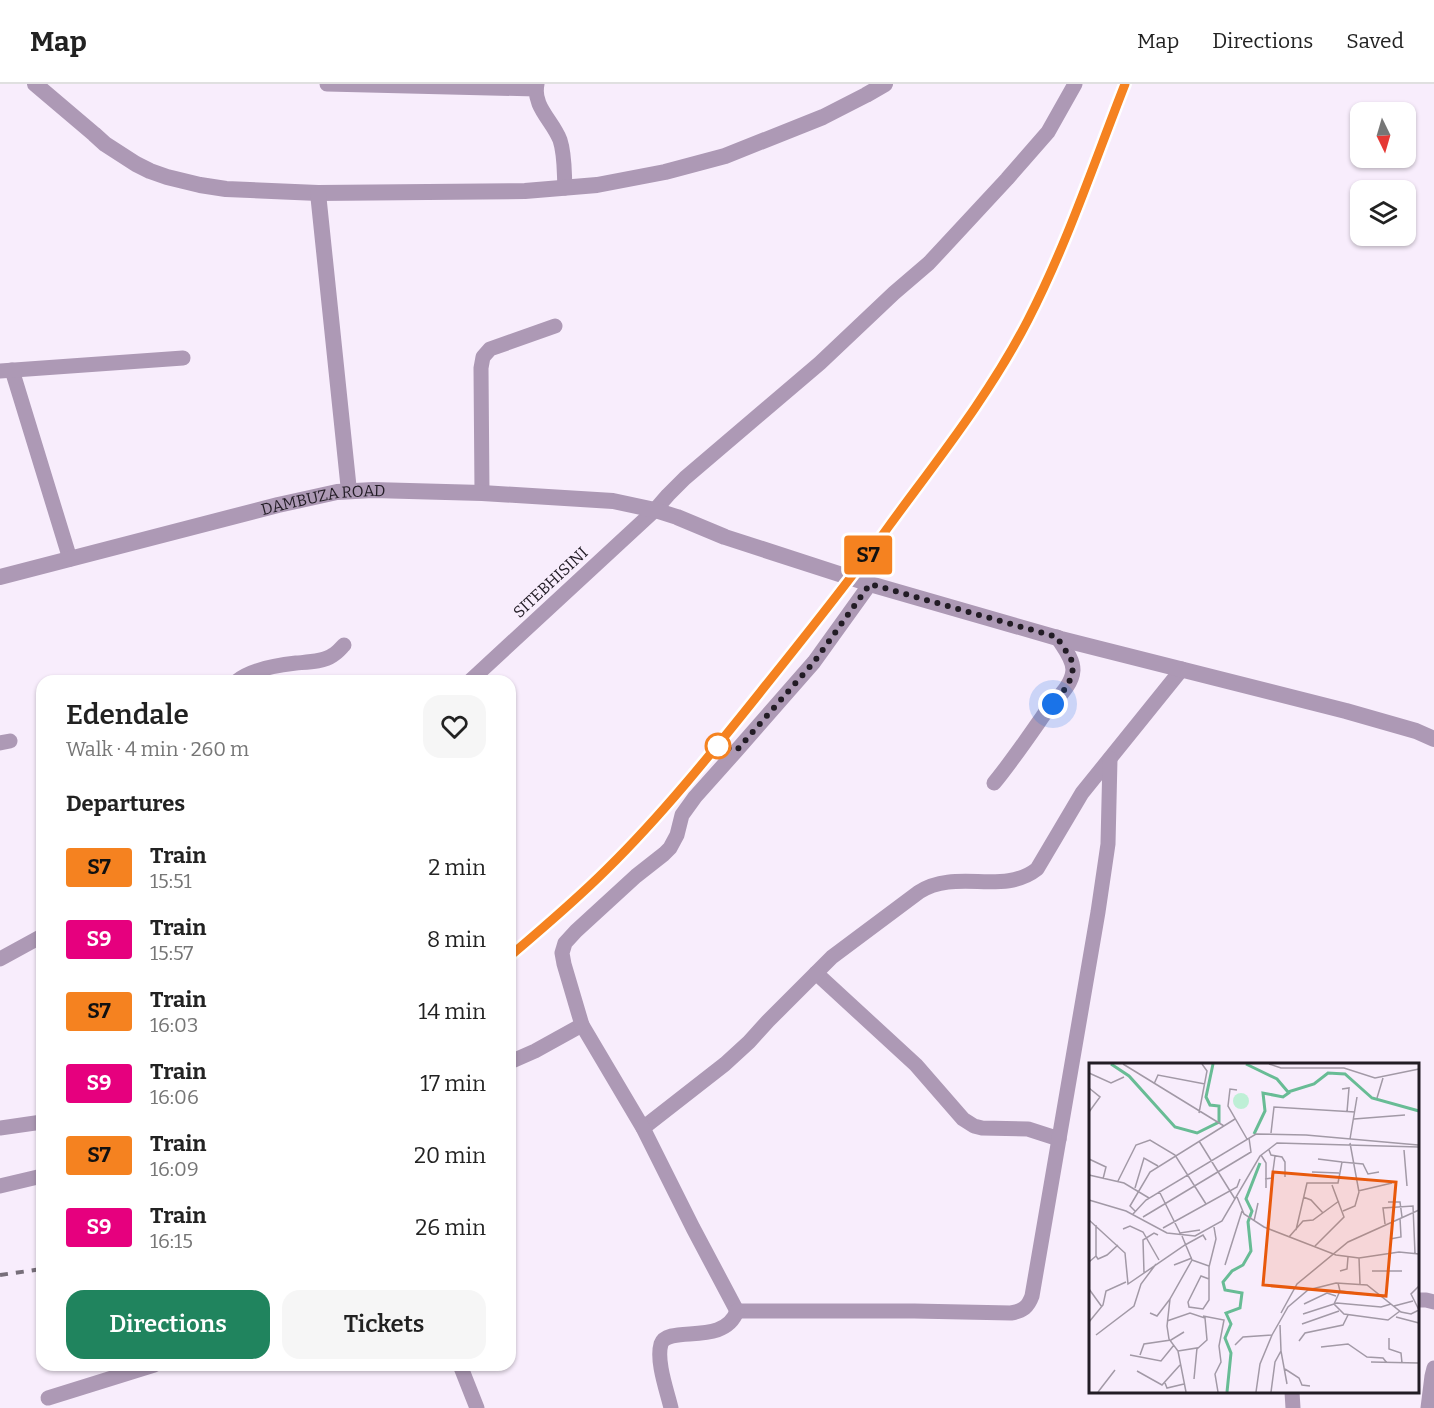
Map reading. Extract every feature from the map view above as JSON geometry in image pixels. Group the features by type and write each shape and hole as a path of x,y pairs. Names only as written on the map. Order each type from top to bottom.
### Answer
{"street":[{"path":"35,84 105,144 150,171 200,186 318,193 525,191 597,185 665,172 724,156 823,117 885,84"},
{"path":"327,84 536,86 539,104 556,130 562,148 565,188"},
{"name":"SITEBHISINI","path":"476,675 655,510 685,478 820,363 929,263 1048,132 1076,84"},
{"path":"318,193 349,491"},
{"path":"482,493 481,368 483,357 490,349 499,345 555,326"},
{"path":"70,559 6,370 183,358"},
{"name":"DAMBUZA ROAD","path":"0,577 278,505 349,491 482,493 613,501 655,510 725,537 870,584 1057,637 1346,711 1416,731 1434,739"},
{"path":"738,1311 643,1128 582,1025 562,958 565,943 576,931 669,848 677,835 682,815 695,796 814,662 870,584"},
{"path":"994,783 1071,678 1073,672 1070,657 1057,637"},
{"path":"247,675 263,669 333,656 344,645"},
{"path":"643,1128 725,1064 832,957 928,887 960,880 1015,880 1029,875 1037,868 1082,793 1182,669"},
{"path":"738,1311 1011,1313 1026,1307 1032,1296 1092,955 1108,844 1110,759"},
{"path":"0,959 36,939"},
{"path":"816,973 916,1065 963,1119 982,1128 1028,1129 1059,1139"},
{"path":"516,1059 582,1025"},
{"path":"0,1128 36,1123"},
{"path":"0,1186 36,1177"},
{"path":"1419,1300 1434,1302"},
{"path":"671,1408 660,1361 660,1350 665,1337 719,1330 731,1323 738,1311"},
{"path":"1428,1408 1434,1368"},
{"path":"48,1398 135,1371"},
{"path":"462,1371 477,1408"},
{"path":"1292,1393 1293,1408"}],"railway":[{"path":"516,951 607,869 690,779 844,586 980,402 1013,348 1042,291 1068,233 1125,84"},
{"path":"0,1275 36,1270"}],"train":[{"name":"S7","path":"516,951 607,870 718,746 851,578 973,412 1002,368 1051,274 1125,84"}],"route":[{"path":"718,746 737,750 814,662 870,584 1057,637 1070,657 1073,672 1067,686 1053,704"}]}
